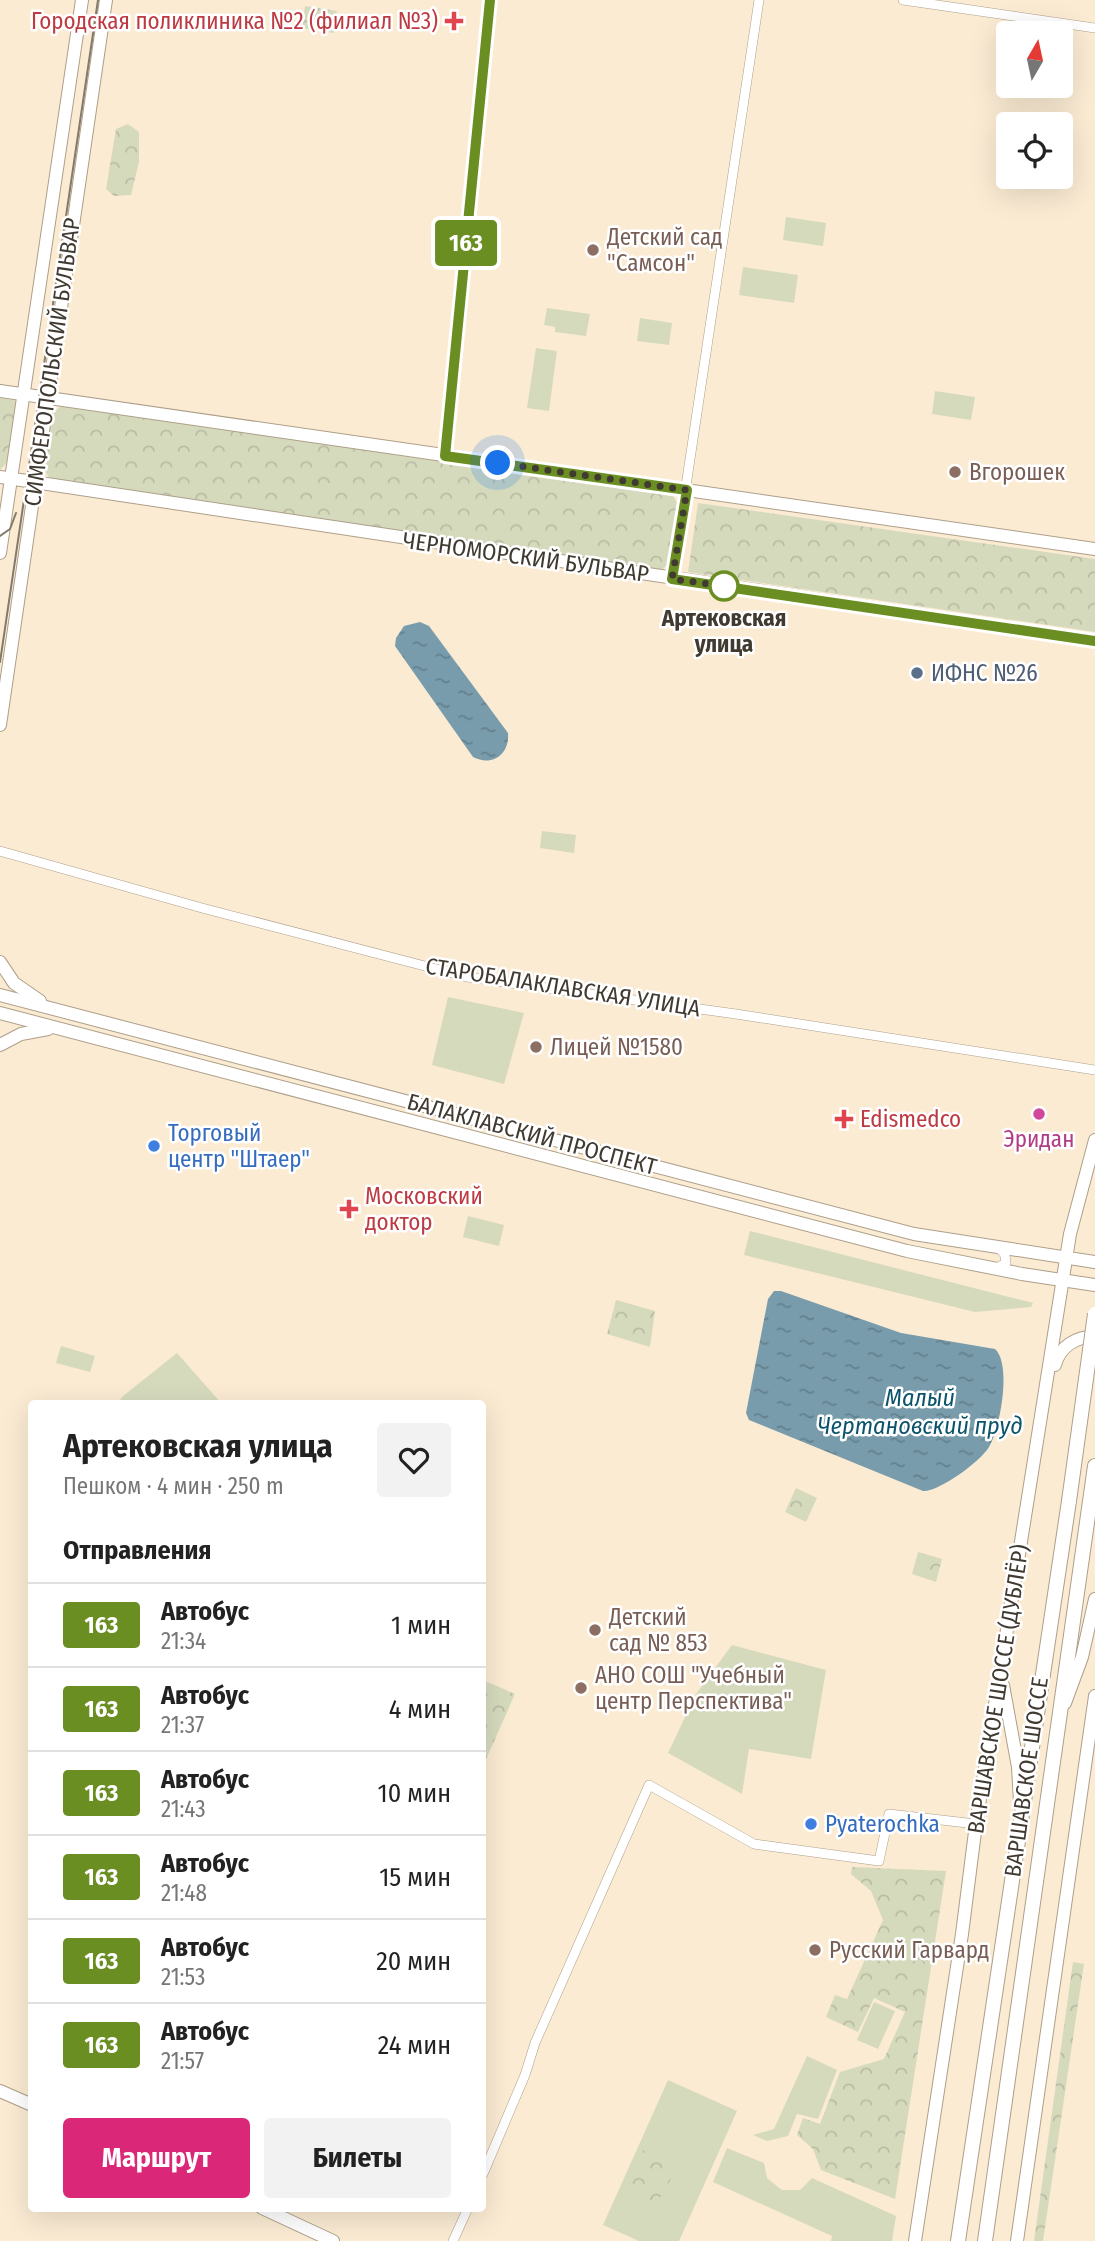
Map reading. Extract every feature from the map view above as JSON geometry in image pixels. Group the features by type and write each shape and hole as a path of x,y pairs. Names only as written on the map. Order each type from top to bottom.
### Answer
{"main road":[{"name":"СИМФЕРОПОЛЬСКИЙ БУЛЬВАР","path":"0,554 6,477 23,395 82,0"},
{"name":"СИМФЕРОПОЛЬСКИЙ БУЛЬВАР","path":"0,725 106,0"},
{"path":"0,391 1095,548"},
{"name":"ЧЕРНОМОРСКИЙ БУЛЬВАР","path":"6,477 1095,641"},
{"path":"0,962 14,983 28,995 66,1012"},
{"name":"БАЛАКЛАВСКИЙ ПРОСПЕКТ","path":"0,995 914,1234 1095,1262"},
{"name":"БАЛАКЛАВСКИЙ ПРОСПЕКТ","path":"0,1013 907,1251 993,1269 1095,1285"},
{"path":"0,1045 36,1029 63,1029"},
{"name":"ВАРШАВСКОЕ ШОССЕ (ДУБЛЁР)","path":"915,2241 976,1824 1072,1226 1095,1140"},
{"name":"ВАРШАВСКОЕ ШОССЕ","path":"957,2236 1095,1314"},
{"path":"1046,1395 1057,1356 1076,1340 1095,1336"},
{"name":"ВАРШАВСКОЕ ШОССЕ","path":"985,2241 1095,1465"},
{"path":"1059,1720 1082,1657 1095,1599"},
{"path":"1002,1657 1003,1698 1018,1767 1021,1811"},
{"path":"1017,2241 1095,1696"},
{"path":"0,2091 28,2103"},
{"path":"270,2212 332,2241"}],"street":[{"path":"445,456 490,0"},
{"path":"672,579 759,0"},
{"path":"903,0 1095,28"},
{"name":"СТАРОБАЛАКЛАВСКАЯ УЛИЦА","path":"0,851 202,908 467,976 746,1015 1095,1070"},
{"path":"28,1020 23,1017 22,1009 34,1004"},
{"path":"444,1130 456,1126 456,1119 450,1113"},
{"path":"662,1187 656,1176 669,1170"},
{"path":"993,1269 1006,1263 1005,1255 999,1248"},
{"path":"486,2167 525,2076 535,2043 649,1785 754,1844 879,1861 889,1814 976,1824"},
{"path":"453,2241 466,2212"}],"green space":[{"path":"305,6 337,11 334,33 302,28"},
{"path":"128,124 139,132 139,162 131,195 114,196 106,189 116,129"},
{"path":"786,217 826,223 823,246 783,240"},
{"path":"743,267 798,275 794,303 739,295"},
{"path":"547,308 590,314 586,336 555,332 555,327 544,325"},
{"path":"640,318 672,323 669,345 637,341"},
{"path":"536,348 557,351 549,411 527,408"},
{"path":"935,391 975,397 971,420 932,414"},
{"path":"0,398 18,401 9,460 0,470"},
{"path":"62,405 673,496 677,503 667,565 659,573 53,483 44,470 52,414"},
{"path":"698,503 1095,559 1095,632 688,572"},
{"path":"542,831 576,835 574,853 540,848"},
{"path":"448,997 524,1013 504,1084 432,1065"},
{"path":"468,1216 504,1225 499,1246 463,1237"},
{"path":"750,1231 1033,1303 1031,1307 975,1312 744,1255"},
{"path":"616,1300 655,1311 650,1347 607,1334"},
{"path":"61,1346 95,1356 90,1372 56,1363"},
{"path":"177,1353 218,1400 120,1400"},
{"path":"796,1488 817,1498 806,1522 785,1512"},
{"path":"918,1552 942,1559 936,1582 912,1574"},
{"path":"732,1645 826,1670 811,1759 749,1749 742,1794 668,1753 696,1694"},
{"path":"486,1681 515,1694 486,1759"},
{"path":"852,1867 946,1871 895,2199 821,2170 813,2149 797,2135 803,2118 820,2124 840,2072 884,2059 905,2012 874,1998 858,2032 826,2017 835,1995 847,1999 883,1920 871,1891 851,1874"},
{"path":"1073,1962 1084,1964 1043,2241 1034,2241"},
{"path":"874,2002 895,2011 878,2049 857,2040"},
{"path":"807,2056 837,2070 818,2119 797,2114 788,2136 767,2141 753,2135 774,2129"},
{"path":"668,2080 737,2111 679,2241 639,2241 603,2225"},
{"path":"727,2148 764,2163 767,2178 782,2190 800,2190 812,2178 896,2216 892,2241 831,2241 832,2236 713,2182"},
{"path":"640,2149 678,2167 650,2215 622,2186"}],"water":[{"path":"420,622 429,626 508,733 506,747 498,757 480,760 473,757 395,646 396,638 404,626"},
{"name":"Малый Чертановский пруд","path":"774,1291 781,1291 901,1333 995,1349 1003,1368 1002,1397 997,1426 985,1453 959,1475 939,1487 923,1491 749,1420 746,1413 768,1299"}],"tram line":[{"path":"0,662 98,0"},
{"path":"0,536 10,529 16,513"}],"bus line":[{"name":"163","path":"490,0 445,456 687,490 672,579 1095,641"}],"place":[{"name":"Городская поликлиника №2 (филиал №3)","path":"454,21"},
{"name":"Детский сад \"Самсон\"","path":"593,250"},
{"name":"Вгорошек","path":"955,472"},
{"name":"Артековская улица","path":"724,586"},
{"name":"ИФНС №26","path":"917,673"},
{"name":"Лицей №1580","path":"536,1047"},
{"name":"Эридан","path":"1039,1114"},
{"name":"Edismedco","path":"844,1119"},
{"name":"Торговый центр \"Штаер\"","path":"154,1146"},
{"name":"Московский доктор","path":"349,1209"},
{"name":"Детский сад № 853","path":"595,1630"},
{"name":"АНО СОШ \"Учебный центр Перспектива\"","path":"581,1688"},
{"name":"Pyaterochka","path":"811,1824"},
{"name":"Русский Гарвард","path":"815,1950"}],"route":[{"path":"498,463 687,490 672,579 724,586"}]}
